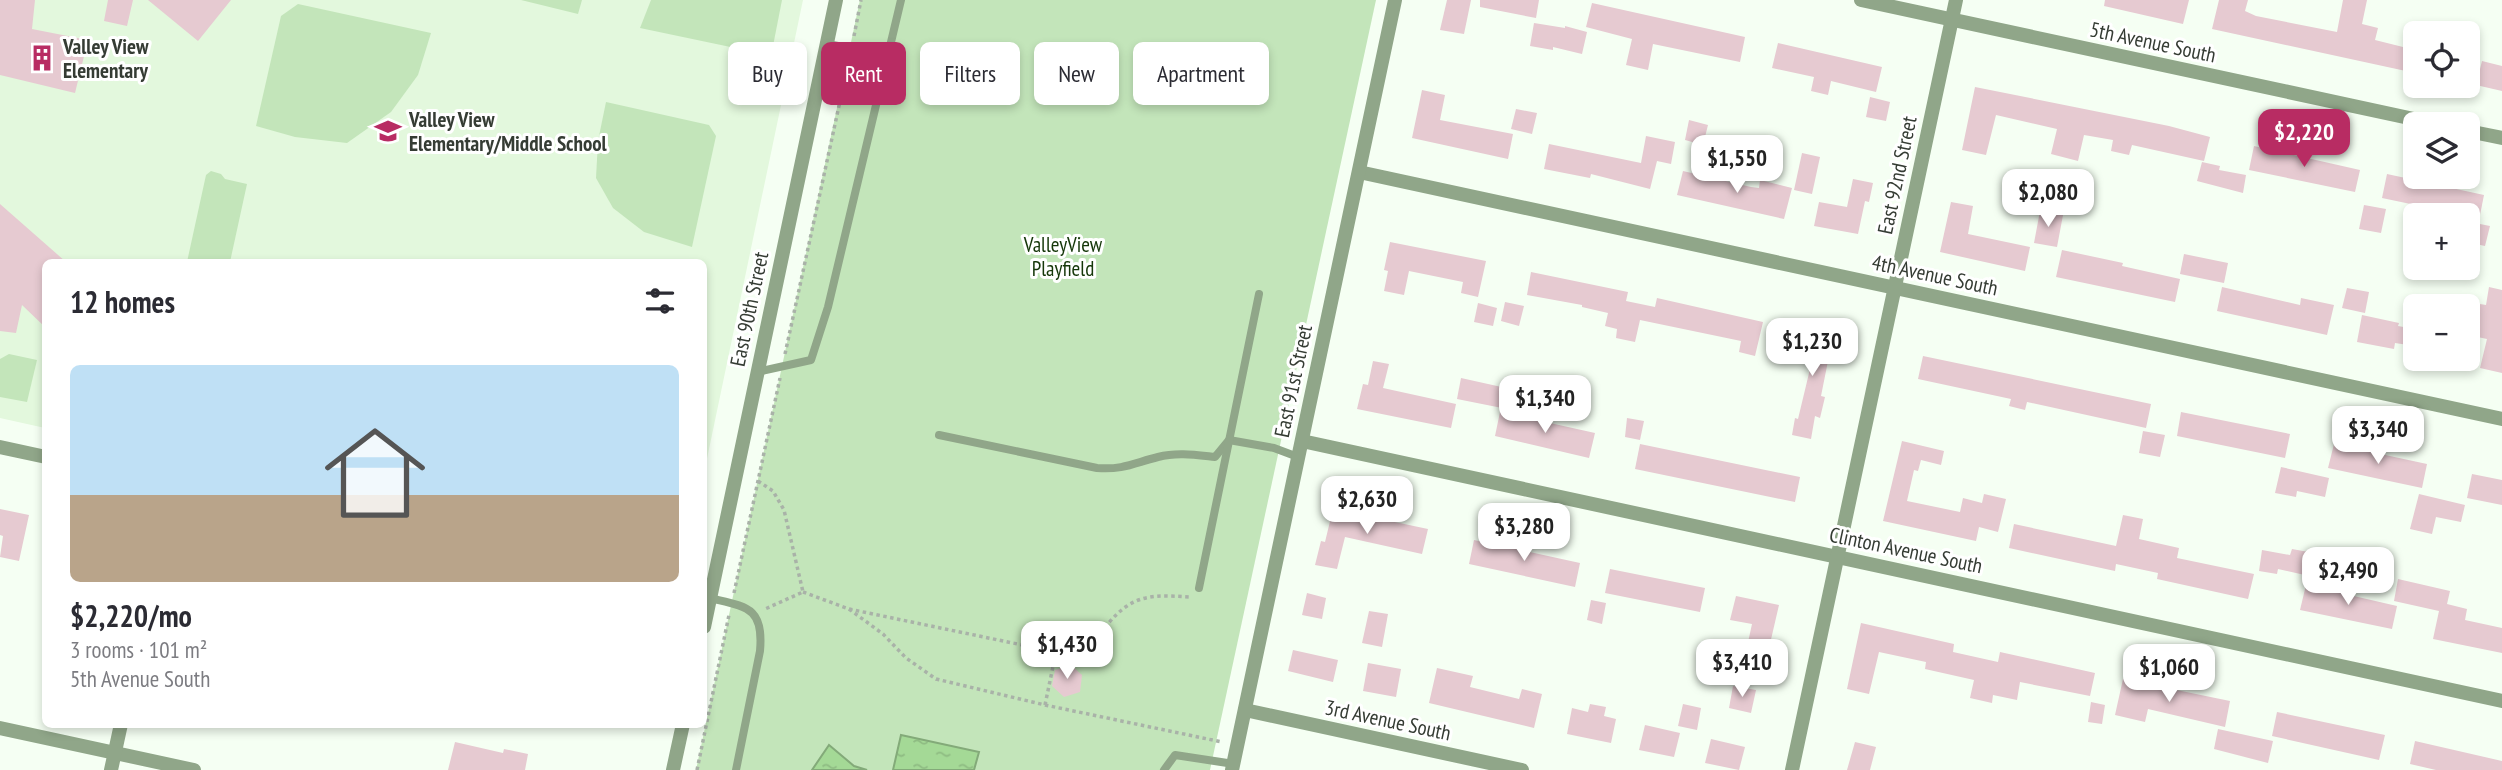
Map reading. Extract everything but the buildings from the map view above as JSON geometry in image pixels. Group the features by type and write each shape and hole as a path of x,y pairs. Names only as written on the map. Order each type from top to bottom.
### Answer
{"street":[{"name":"East 90th Street","path":"827,42 836,0"},
{"name":"East 91st Street","path":"1233,767 1395,0"},
{"name":"5th Avenue South","path":"1861,0 2403,117"},
{"name":"East 92nd Street","path":"1792,770 1956,0"},
{"name":"East 90th Street","path":"707,598 821,72"},
{"path":"2480,133 2502,138"},
{"name":"4th Avenue South","path":"1359,172 2502,419"},
{"name":"Clinton Avenue South","path":"1302,441 2502,701"},
{"path":"0,447 42,456"},
{"name":"3rd Avenue South","path":"1245,710 1522,770"},
{"path":"0,728 194,770"},
{"path":"111,770 120,728"},
{"path":"673,770 682,728"}],"lane":[{"path":"891,42 901,0"},
{"path":"757,372 811,359 828,307 876,105"},
{"path":"1199,588 1259,294"},
{"path":"939,435 1097,468 1118,469 1160,456 1185,454 1215,457 1229,440"},
{"path":"1229,440 1275,448 1298,457"},
{"path":"707,598 746,607 755,614 762,634 736,770"},
{"path":"1164,770 1175,755 1233,767"}],"path":[{"path":"853,42 862,0"},
{"path":"707,723 840,105"},
{"path":"758,481 773,491 783,510 803,592"},
{"path":"755,614 803,592 849,608 1056,652 1077,652 1092,642 1128,605 1160,594 1194,596 1199,588"},
{"path":"849,608 883,634 906,658 936,679 1237,745"},
{"path":"1045,705 1056,652"},
{"path":"697,770 706,728"}],"shaded area":[{"name":"Valley View Elementary/Middle School","path":"0,0 803,0 794,42 728,42 728,105 781,105 707,459 707,259 42,259 42,427 0,418"}],"green space":[{"path":"521,0 582,0 578,14"},
{"path":"651,0 782,0 774,42 728,42 728,46 640,28"},
{"name":"ValleyView Playfield","path":"860,0 1376,0 1210,770 696,770 838,105 906,105 906,42 851,42"},
{"path":"298,4 431,33 418,75 391,112 347,143 295,137 256,126 281,16"},
{"path":"606,102 709,125 716,136 692,247 644,232 613,208 596,178 598,141"},
{"path":"211,171 221,174 225,179 247,184 231,259 188,259 206,175"},
{"path":"9,354 37,360 27,402 0,397 0,359"}],"water":[{"path":"901,735 979,752 974,770 893,770"},
{"path":"829,745 854,766 867,770 812,770"}],"place":[{"name":"Valley View Elementary","path":"42,58"},
{"name":"Valley View Elementary/Middle School","path":"388,131"}]}
